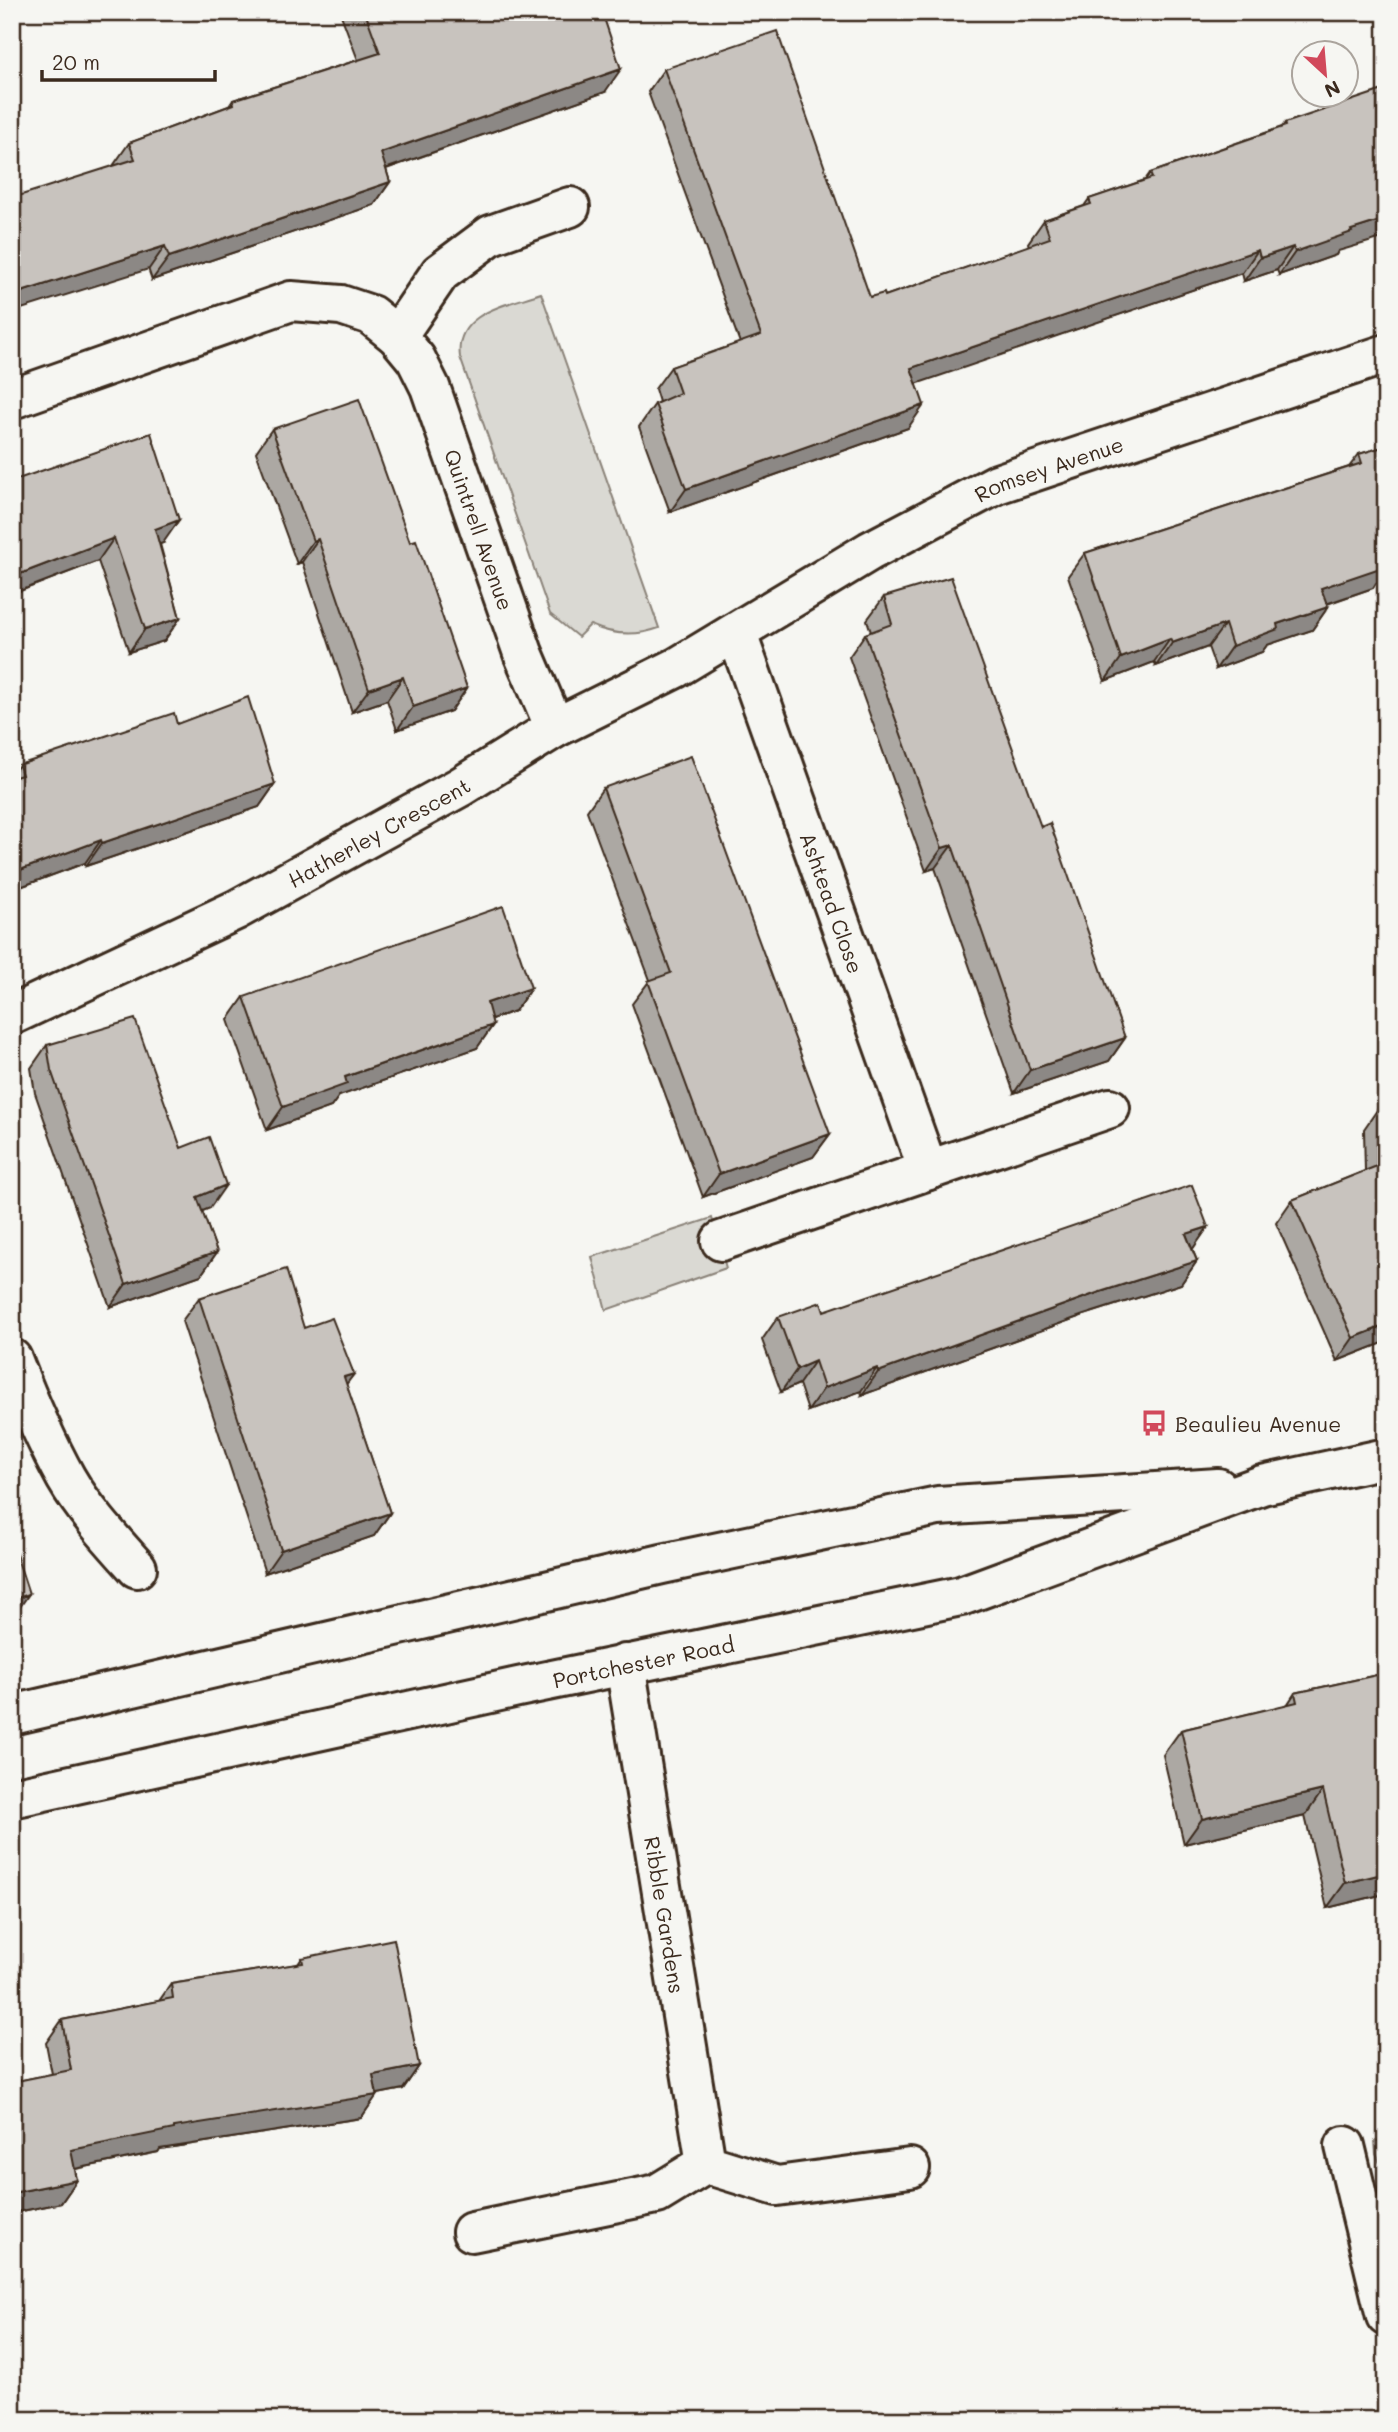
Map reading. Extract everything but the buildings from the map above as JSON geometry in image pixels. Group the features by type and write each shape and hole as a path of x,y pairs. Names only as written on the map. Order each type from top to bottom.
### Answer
{"street":[{"path":"397,335 440,273 491,235 570,208"},
{"name":"Quintrell Avenue","path":"12,399 291,301 341,305 371,316 397,335 416,359 430,387 523,653 555,728"},
{"name":"Romsey Avenue","path":"737,634 870,551 997,484 1386,354"},
{"name":"Hatherley Crescent","path":"12,1015 236,910 460,787 555,728 737,634"},
{"name":"Ashtead Close","path":"737,634 928,1170"},
{"path":"722,1241 1110,1108"},
{"path":"12,1359 36,1419 67,1480 101,1527 137,1568"},
{"name":"Portchester Road","path":"12,1798 625,1664 961,1596 1262,1485 1386,1458"},
{"name":"Portchester Road","path":"12,1715 662,1564 939,1506 1262,1485"},
{"name":"Ribble Gardens","path":"625,1664 706,2164"},
{"path":"1345,2146 1376,2224 1386,2316"},
{"path":"472,2232 657,2194 706,2164 777,2186 910,2168"}],"shaded area":[{"path":"541,293 659,628 624,634 590,625 578,637 550,614 460,357 460,342 465,330 474,320 499,307"},
{"path":"712,1218 726,1268 606,1310 592,1257"},
{"path":"1386,2139 1386,2177 1376,2154 1375,2141"}],"place":[{"name":"Beaulieu Avenue","path":"1154,1423"}]}
